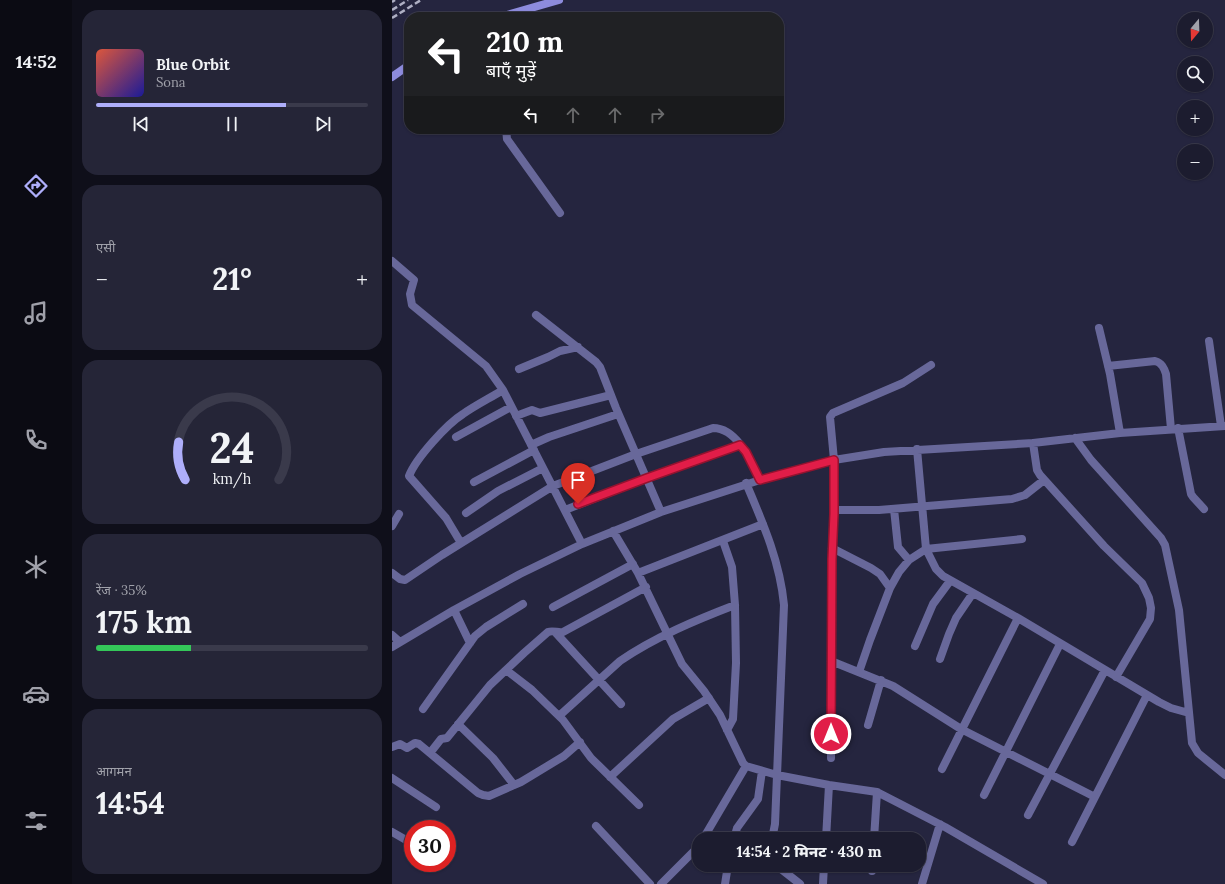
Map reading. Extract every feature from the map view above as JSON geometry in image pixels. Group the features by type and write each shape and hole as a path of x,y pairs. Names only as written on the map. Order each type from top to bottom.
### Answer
{"street":[{"path":"517,12 559,0"},
{"path":"392,77 404,69"},
{"path":"507,134 507,138 560,213"},
{"path":"392,261 413,278 414,283 410,294 412,305 486,366 503,390 582,544"},
{"path":"536,315 578,347 600,367 618,414 661,512"},
{"path":"1099,328 1108,366 1120,432"},
{"path":"392,647 454,610 520,574 582,544 661,512 746,483 834,460 884,452 1033,443 1120,432 1223,426 1209,341"},
{"path":"519,369 560,351 578,347"},
{"path":"1108,366 1155,361 1159,362 1164,367 1175,429 1191,494 1204,509"},
{"path":"831,758 834,460 830,422 831,415 902,383 931,365"},
{"path":"461,543 446,518 409,476 426,452 462,414 503,390"},
{"path":"516,416 532,410 540,413 611,395"},
{"path":"456,437 511,407"},
{"path":"474,482 548,437 618,414"},
{"path":"392,573 400,579 405,580 461,543 553,486 636,454 713,428 725,429 740,445 746,452 760,480"},
{"path":"1075,438 1091,460 1161,538 1165,545 1179,610 1192,743 1205,759 1225,775"},
{"path":"1033,443 1037,470 1044,480 1104,546 1142,583 1149,598 1151,608 1150,619 1116,677"},
{"path":"565,510 647,478 740,445"},
{"path":"917,449 926,549 936,569 950,581 1018,618 1146,695 1165,705 1189,713"},
{"path":"466,513 498,490 543,468"},
{"path":"834,510 894,509 1012,498 1025,494 1044,480"},
{"path":"746,483 763,524 778,570 784,605 775,824 773,832"},
{"path":"894,509 898,547 909,560"},
{"path":"392,526 399,514"},
{"path":"638,573 723,541 763,524"},
{"path":"613,531 646,587 682,664 709,698 720,715 743,763 746,766 777,775 877,792 940,824 1043,884"},
{"path":"859,672 872,632 890,588 905,563 926,549 1022,539"},
{"path":"723,541 732,567 735,605 736,663 733,719 727,730"},
{"path":"832,548 880,574 890,588"},
{"path":"553,607 633,564"},
{"path":"915,646 933,604 950,581"},
{"path":"430,753 441,739 447,738 490,686 548,632 563,632 646,587"},
{"path":"940,658 956,618 973,593"},
{"path":"423,709 470,643 486,626 523,604"},
{"path":"559,716 628,655 707,615 735,605"},
{"path":"454,610 470,643"},
{"path":"942,769 1018,618"},
{"path":"555,632 621,704"},
{"path":"392,635 400,642"},
{"path":"984,795 1060,644"},
{"path":"831,662 894,686 961,730 1095,797"},
{"path":"506,670 532,690 559,716 591,758 639,805"},
{"path":"1028,815 1104,670"},
{"path":"868,725 881,680"},
{"path":"1072,842 1146,695"},
{"path":"610,776 673,719 709,698"},
{"path":"458,724 493,758 514,785"},
{"path":"392,747 400,744 407,748 415,743 419,744 480,795 489,796 522,782 564,756 580,742"},
{"path":"707,832 746,766"},
{"path":"736,832 737,828 758,799 762,771"},
{"path":"392,778 436,807"},
{"path":"826,832 829,785"},
{"path":"874,832 877,792"},
{"path":"922,884 940,824"},
{"path":"596,826 650,884"},
{"path":"392,832 404,839"},
{"path":"661,884 692,853"},
{"path":"724,884 727,872"},
{"path":"785,872 800,884"},
{"path":"823,884 824,872"}],"railway":[{"path":"392,10 408,0"},
{"path":"392,18 421,0"}],"route":[{"path":"578,504 740,445 746,452 760,480 834,460 831,734"}]}
